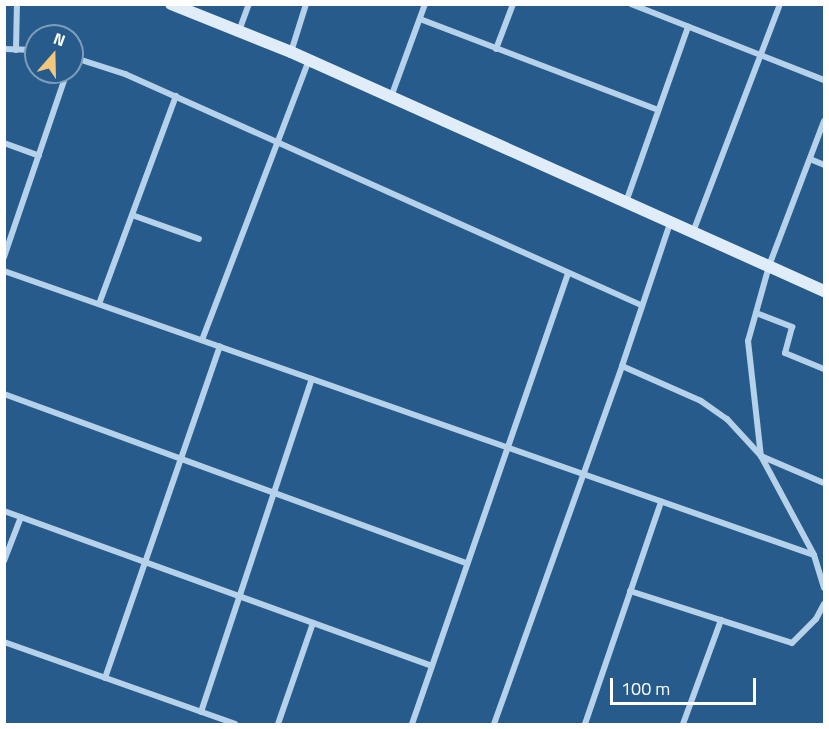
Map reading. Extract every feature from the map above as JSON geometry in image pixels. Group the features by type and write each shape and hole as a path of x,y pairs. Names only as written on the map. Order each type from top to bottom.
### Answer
{"street":[{"path":"16,50 17,4"},
{"path":"171,4 291,52 825,291"},
{"path":"239,31 249,4"},
{"path":"291,52 306,4"},
{"path":"391,96 425,4"},
{"path":"496,49 513,4"},
{"path":"631,4 825,80"},
{"path":"693,232 780,4"},
{"path":"420,19 658,110"},
{"path":"626,202 688,27"},
{"path":"4,49 24,50"},
{"path":"202,340 309,60"},
{"path":"84,61 125,74 176,96 567,274 641,305"},
{"path":"4,256 63,84"},
{"path":"99,304 176,96"},
{"path":"761,456 748,341 768,266 825,121"},
{"path":"4,143 39,156"},
{"path":"810,159 825,165"},
{"path":"132,215 199,239"},
{"path":"494,724 582,472 622,366 670,223"},
{"path":"4,271 814,555"},
{"path":"412,724 567,274"},
{"path":"756,313 792,327 785,353 825,369"},
{"path":"105,678 220,346"},
{"path":"622,366 702,401 727,418 761,456 814,555 825,588"},
{"path":"201,712 312,379"},
{"path":"4,394 467,563"},
{"path":"761,456 825,483"},
{"path":"585,724 661,502"},
{"path":"4,511 432,666"},
{"path":"4,561 21,517"},
{"path":"630,591 792,643 816,619 825,604"},
{"path":"683,724 721,620"},
{"path":"278,724 313,623"},
{"path":"4,642 235,724"}]}
